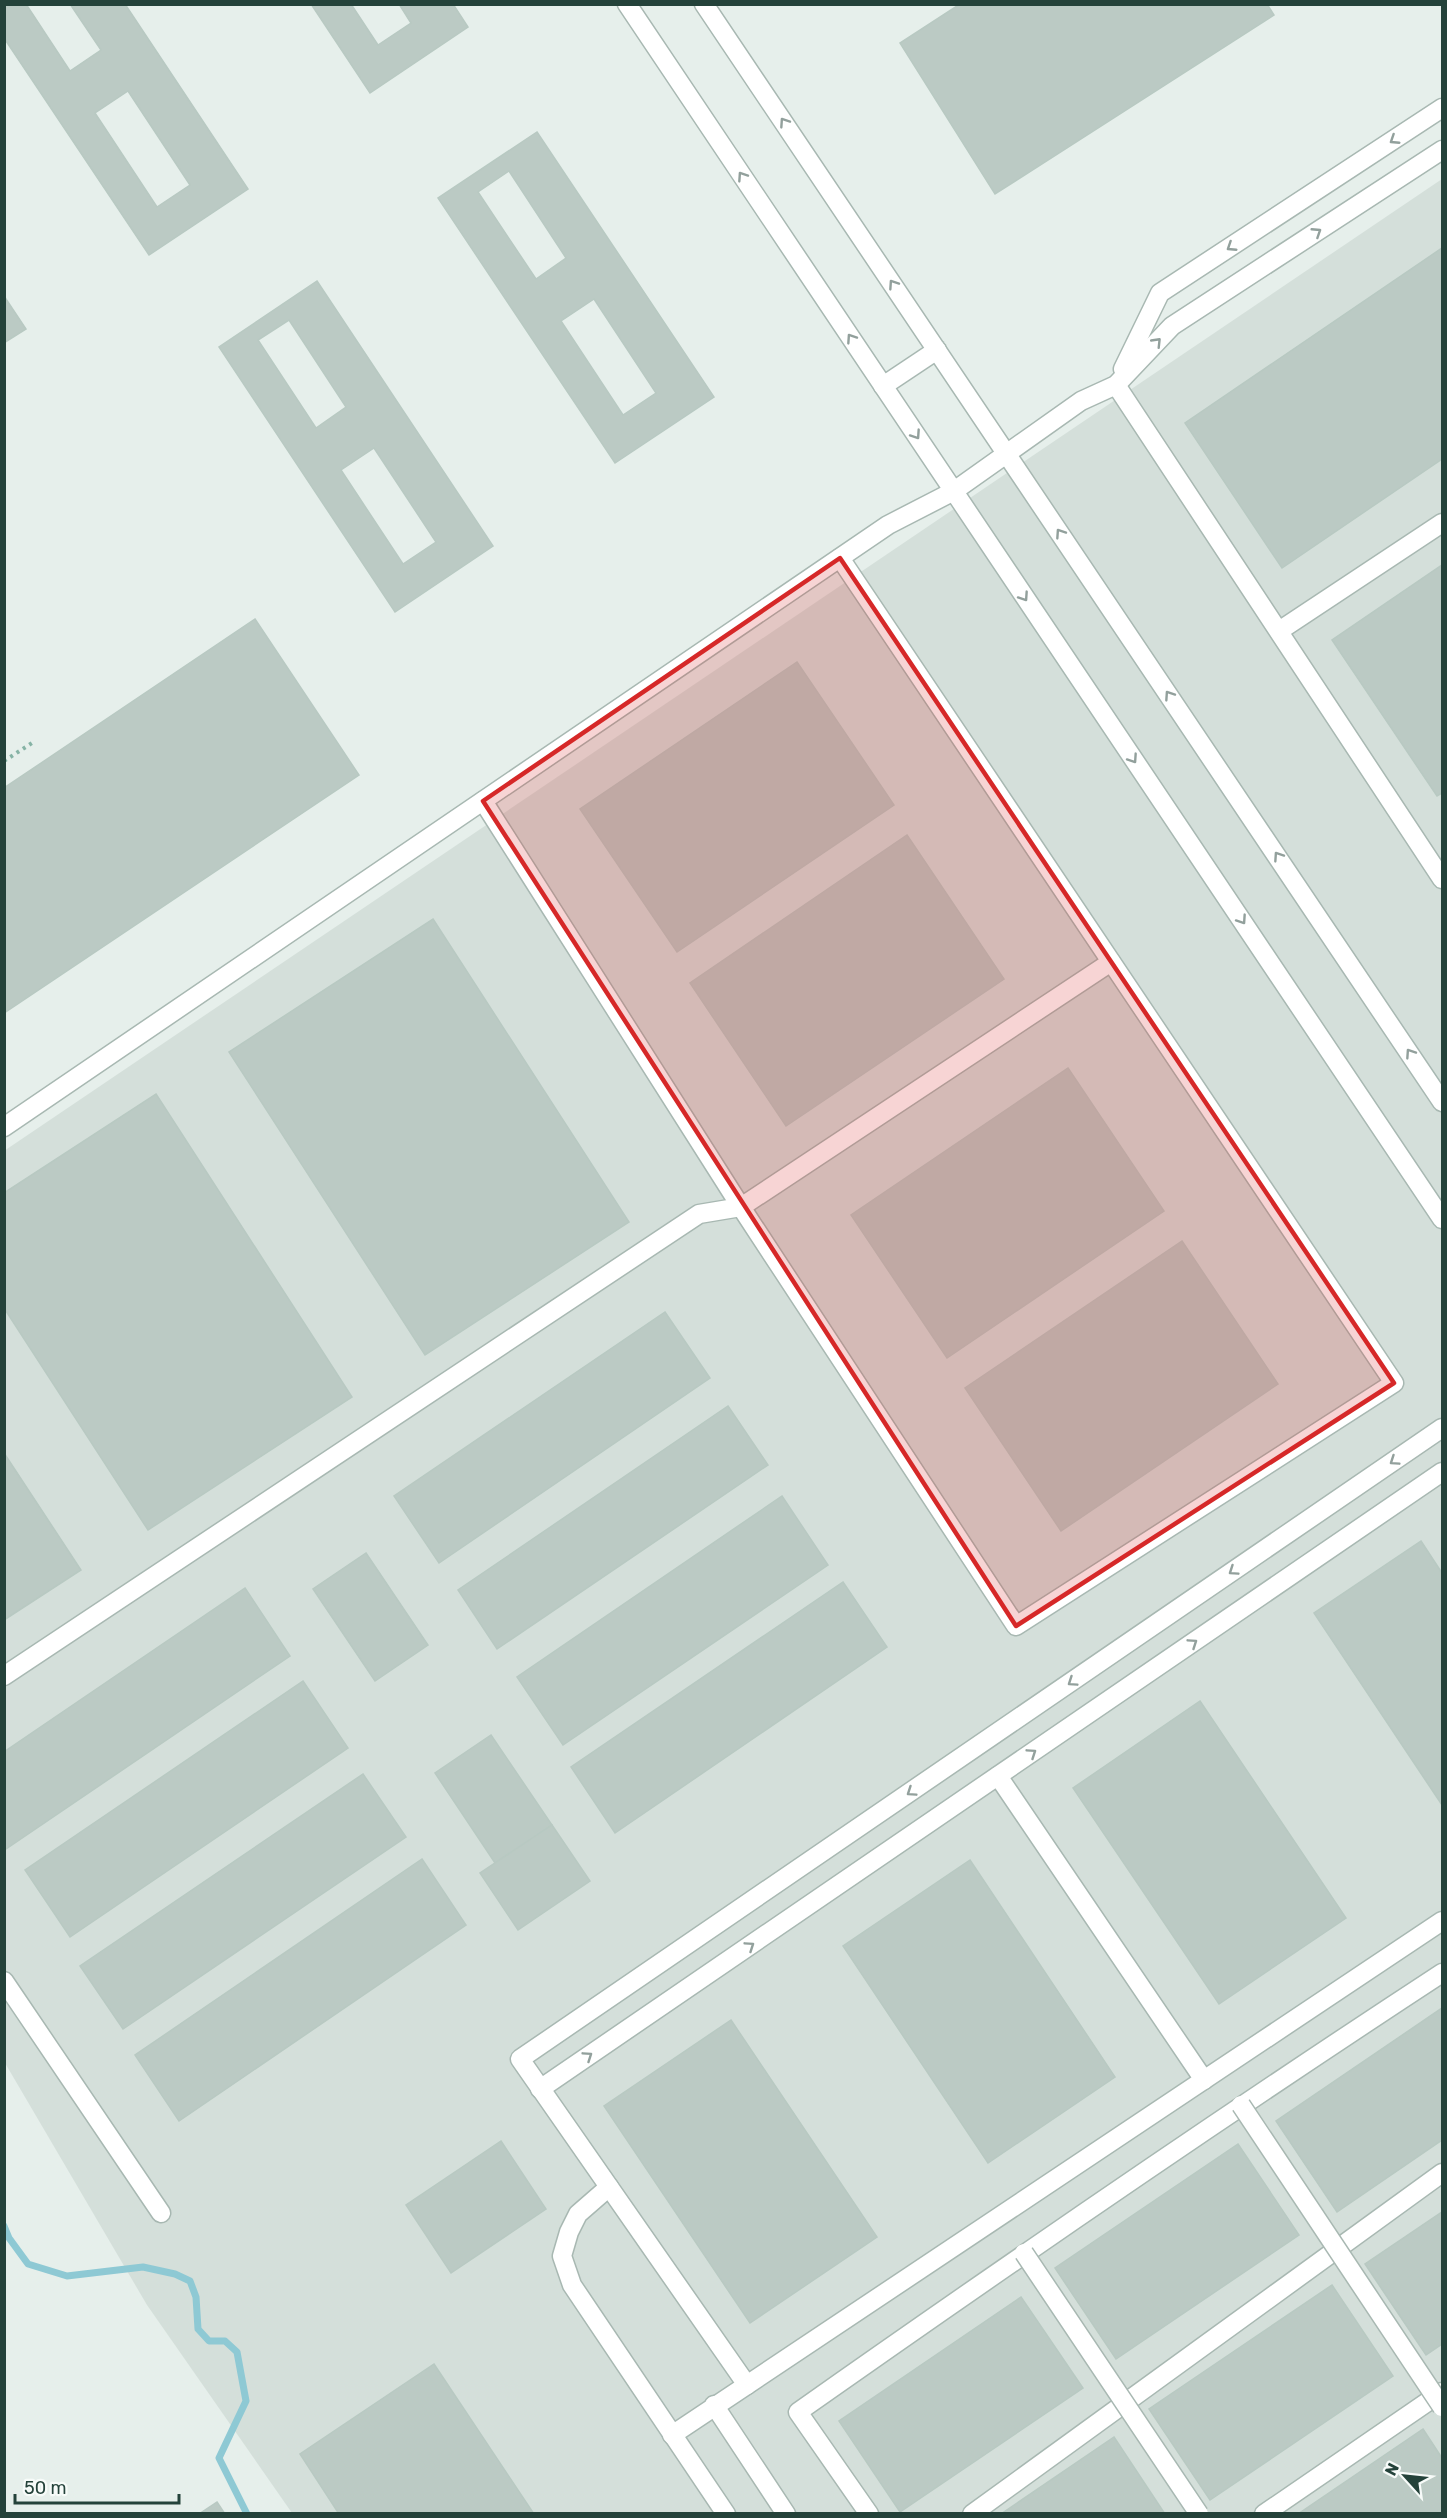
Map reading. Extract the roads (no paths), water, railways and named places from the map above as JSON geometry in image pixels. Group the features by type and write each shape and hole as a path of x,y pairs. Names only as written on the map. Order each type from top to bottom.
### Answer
{"street":[{"path":"627,4 1443,1219"},
{"path":"704,4 1443,1102"},
{"path":"1116,385 1161,292 1443,108"},
{"path":"4,1127 888,525 954,491 1081,401 1116,385 1172,326 1443,150"},
{"path":"883,386 937,350"},
{"path":"1116,385 1443,879"},
{"path":"1279,632 1443,523"},
{"path":"483,801 741,1207 1016,1626 1394,1383 840,558"},
{"path":"4,1676 699,1214 741,1207 1111,962"},
{"path":"747,2385 520,2059 1441,1432"},
{"path":"540,2089 1443,1472"},
{"path":"998,1776 1204,2080"},
{"path":"672,2435 1443,1921"},
{"path":"869,2514 798,2412 1024,2253 1241,2105 1443,1972"},
{"path":"4,1981 161,2213"},
{"path":"1241,2105 1443,2407"},
{"path":"972,2514 1443,2173"},
{"path":"609,2187 578,2214 569,2232 562,2256 572,2285 726,2514"},
{"path":"1024,2253 1199,2514"},
{"path":"1264,2514 1443,2392"},
{"path":"714,2405 786,2514"}],"waterway":[{"path":"4,2226 9,2238 28,2264 67,2276 143,2267 175,2274 190,2281 196,2297 198,2329 209,2341 225,2341 237,2352 246,2401 219,2458 247,2514"}]}
